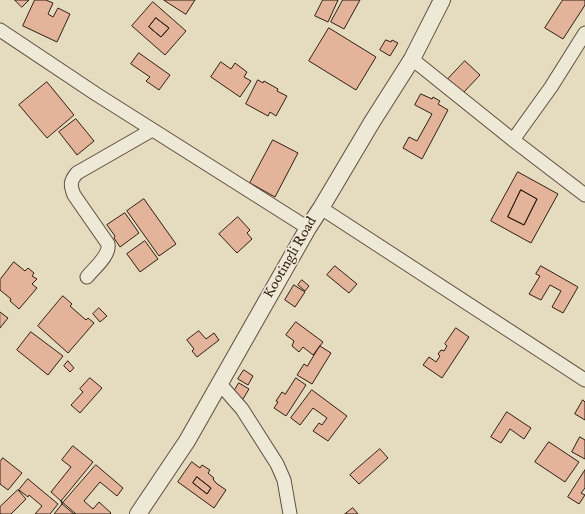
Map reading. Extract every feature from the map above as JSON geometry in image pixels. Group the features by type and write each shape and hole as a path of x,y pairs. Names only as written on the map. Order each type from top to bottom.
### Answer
{"street":[{"name":"Kootingli Road","path":"138,514 187,441 308,228 412,59 442,0"},
{"path":"0,30 152,130 308,228"},
{"path":"513,140 551,87 585,33"},
{"path":"412,59 513,140 585,195"},
{"path":"86,276 109,250 108,244 74,195 70,186 72,179 77,173 152,130"},
{"path":"321,208 585,380"},
{"path":"220,384 242,409 276,464 284,480 290,514"}],"building":[{"path":"15,0 29,0 22,7"},
{"path":"35,0 46,0 53,3 48,14 53,17 58,8 70,14 57,42 23,26"},
{"path":"164,0 195,0 186,14"},
{"path":"323,0 338,0 328,22 315,16"},
{"path":"343,0 360,0 344,29 331,22"},
{"path":"563,0 585,0 585,5 563,39 545,28"},
{"path":"153,2 186,31 165,55 132,26","holes":["156,18 169,28 161,37 149,27"]},
{"path":"156,18 169,28 161,37 149,27"},
{"path":"329,28 376,57 356,90 309,61"},
{"path":"386,40 391,42 392,40 398,43 390,56 380,50"},
{"path":"139,53 170,75 159,90 146,81 150,77 131,64"},
{"path":"465,61 480,75 463,93 448,79"},
{"path":"221,62 231,69 235,63 247,72 244,77 251,81 240,97 211,77"},
{"path":"258,80 263,83 264,81 278,89 277,91 287,96 276,116 270,112 268,116 246,104"},
{"path":"47,82 74,115 47,138 19,105"},
{"path":"421,94 432,99 433,97 440,101 438,104 448,110 422,159 403,148 409,137 417,141 432,114 415,105"},
{"path":"76,119 94,141 77,155 59,132"},
{"path":"273,140 298,153 275,197 250,183"},
{"path":"518,172 558,194 531,243 491,221","holes":["521,190 537,199 524,225 508,217"]},
{"path":"521,190 537,199 524,225 508,217"},
{"path":"144,199 176,244 159,256 127,211"},
{"path":"125,213 139,233 120,247 114,238 115,236 107,225"},
{"path":"238,217 250,230 247,233 252,239 237,253 219,234"},
{"path":"145,241 158,259 140,272 127,254"},
{"path":"14,262 25,271 28,268 34,273 32,276 37,279 32,284 37,288 19,309 10,301 11,299 0,290 0,280"},
{"path":"335,266 357,284 349,293 327,275"},
{"path":"541,266 578,287 563,313 552,307 561,291 550,285 541,300 529,294 540,276 536,274"},
{"path":"302,280 309,286 305,291 298,285"},
{"path":"294,285 305,292 295,307 285,300"},
{"path":"63,296 72,304 70,306 86,320 88,318 94,323 68,353 38,326"},
{"path":"99,308 107,316 100,322 93,314"},
{"path":"0,312 8,318 0,328"},
{"path":"296,322 323,342 313,355 303,347 299,352 292,346 294,341 286,335"},
{"path":"456,328 469,337 442,378 423,365 429,357 436,362 440,356 438,354 441,350 444,351 447,346 445,344"},
{"path":"199,331 206,339 214,333 219,340 197,357 192,351 194,349 187,340"},
{"path":"31,332 63,356 48,375 17,350"},
{"path":"320,346 331,353 312,384 297,375 304,364 307,366"},
{"path":"68,361 74,368 70,372 64,366"},
{"path":"244,370 253,376 248,385 238,379"},
{"path":"90,378 102,388 80,413 71,405 83,392 80,389"},
{"path":"296,378 306,385 286,416 274,408 278,402 276,401 282,392 285,394"},
{"path":"239,383 249,389 243,399 233,393"},
{"path":"312,390 347,416 328,441 313,431 319,423 322,425 327,418 313,408 300,425 291,418"},
{"path":"583,400 585,402 585,420 575,414"},
{"path":"507,412 531,428 524,439 510,429 501,443 491,437"},
{"path":"580,437 585,440 585,459 572,452"},
{"path":"549,442 579,462 565,482 535,462"},
{"path":"73,446 93,462 61,501 51,492 71,467 62,460"},
{"path":"380,449 388,458 359,484 350,475"},
{"path":"3,458 22,473 8,490 0,484 0,462"},
{"path":"192,462 200,468 202,465 210,470 208,473 214,478 213,479 216,483 226,490 214,508 178,482","holes":["197,477 211,488 207,494 193,483"]},
{"path":"96,465 123,488 117,496 100,482 84,501 93,509 99,502 111,513 110,514 74,514 62,504"},
{"path":"585,470 585,488 581,493 585,495 579,504 568,497"},
{"path":"197,477 211,488 207,494 193,483"},
{"path":"28,479 58,504 50,514 35,514 42,506 29,495 28,497 19,490"},
{"path":"18,490 26,499 11,514 0,514 0,507"},
{"path":"61,501 76,514 54,514 62,504"},
{"path":"353,508 358,514 345,514"}]}
